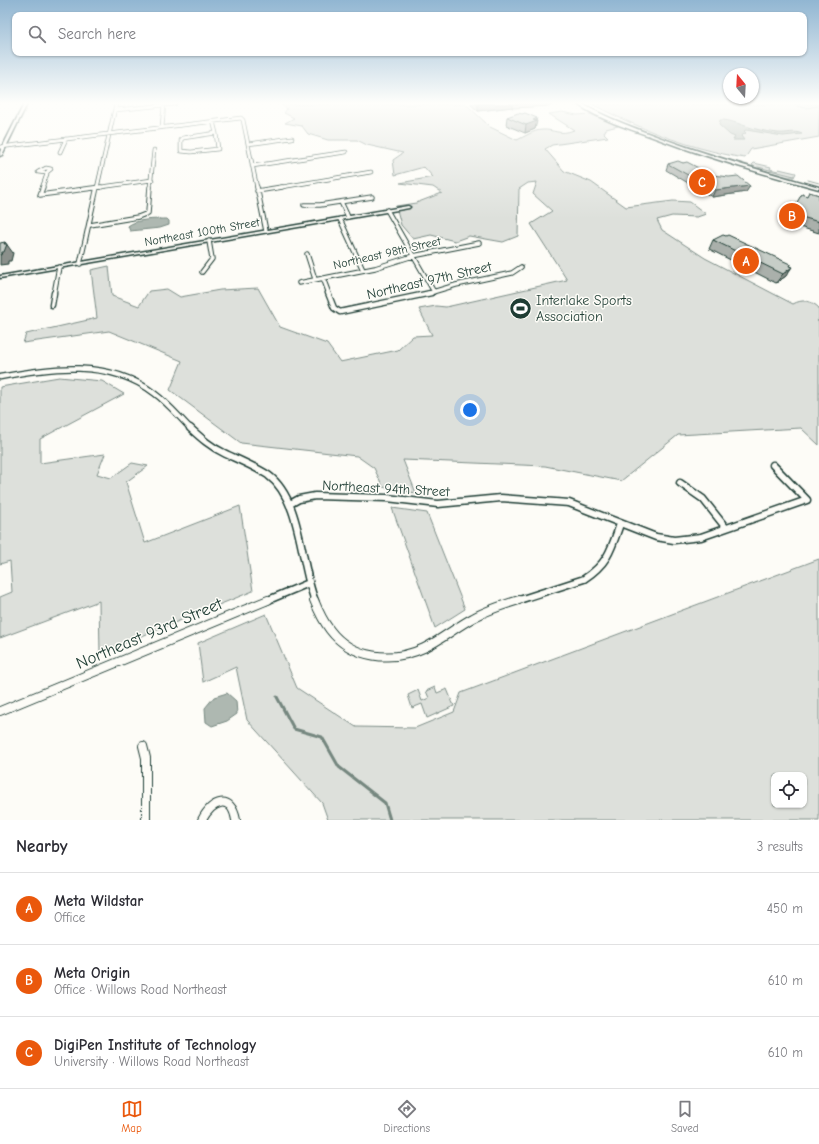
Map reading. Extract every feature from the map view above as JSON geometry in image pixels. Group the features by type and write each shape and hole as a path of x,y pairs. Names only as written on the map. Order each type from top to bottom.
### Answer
{"main road":[{"path":"668,142 744,167 819,188"}],"street":[{"path":"0,155 2,147 40,142"},
{"path":"60,152 64,142"},
{"path":"80,264 90,225 107,142"},
{"path":"181,142 181,151 191,152 218,149 218,142"},
{"path":"261,142 248,144 266,231"},
{"path":"90,225 146,215 150,210 154,150"},
{"path":"252,166 346,152"},
{"path":"257,191 371,172"},
{"path":"46,173 47,174 40,195 152,180"},
{"path":"304,205 320,205 372,197"},
{"path":"341,202 348,217"},
{"name":"Northeast 100th Street","path":"0,277 408,207"},
{"path":"387,210 434,292"},
{"path":"340,218 363,270"},
{"path":"202,272 212,259 209,241"},
{"name":"Northeast 98th Street","path":"299,283 363,270 413,256 480,243"},
{"path":"307,254 315,280"},
{"name":"Northeast 97th Street","path":"323,278 334,308 340,312 434,292 456,285 512,273 521,266"},
{"path":"52,305 59,267"},
{"path":"0,376 32,370 71,368 112,373 129,378 153,392 204,440 215,448 269,476 280,487 290,504 309,583 317,608 325,626 344,645 360,654 402,658 421,650 487,612 584,579 598,571 607,559 613,547 620,524"},
{"name":"Northeast 94th Street","path":"290,504 299,499 330,496 387,498 438,504 500,498 569,503 656,537 674,540 701,537 807,500 773,465"},
{"path":"680,482 703,500 726,528"},
{"name":"Northeast 93rd Street","path":"0,711 309,583"},
{"path":"144,746 146,758 146,820"},
{"path":"202,820 207,810 213,805 225,802 234,808 236,820"}],"shaded area":[{"path":"362,142 571,142 552,145 545,149 564,171 591,182 626,207 673,201 690,202 706,214 697,217 672,216 657,220 662,230 705,258 793,304 800,301 806,301 813,303 819,308 819,319 817,321 819,322 819,445 801,428 678,435 621,481 545,466 403,460 416,493 383,487 374,468 357,456 241,443 170,390 182,361 109,331 23,343 26,334 97,318 91,270 109,266 112,296 139,306 149,291 167,289 180,297 220,290 258,288 280,327 327,344 340,362 398,350 413,336 432,335 419,309 436,306 446,307 567,280 531,224 552,211 533,194 537,182 528,183 519,189 518,236 503,242 469,236 455,241 431,235 413,239 401,225 396,206 416,203 442,193 433,187 400,183 433,177 424,167 395,175 393,160 403,153 367,145"},
{"path":"682,142 789,142 751,149 745,158 711,151"},
{"path":"754,163 771,167 770,169 778,171 779,169 796,173 794,177 788,177 756,168 752,165"},
{"path":"152,219 167,219 169,221 169,225 160,228 130,231 128,226 136,222"},
{"path":"59,377 102,381 124,394 40,439 40,463 105,454 97,474 111,478 132,463 148,466 126,482 145,543 240,506 253,591 100,653 99,601 0,638 0,597 12,592 10,561 0,564 0,387"},
{"path":"392,508 427,513 465,609 435,628"},
{"path":"819,559 819,820 328,820 322,803 247,720 236,667 203,682 198,643 266,614 297,688 356,727 415,728 454,712 461,693"},
{"path":"435,687 437,693 447,689 454,706 427,718 422,704 412,708 408,695 418,690 422,701 429,698 426,691"},
{"path":"227,693 236,701 237,714 227,721 212,726 206,722 205,708 214,697"}],"building":[{"path":"678,161 683,163 687,162 712,175 729,177 738,176 750,186 715,190 668,164"},
{"path":"809,192 819,195 819,222 785,212 791,202 796,204 802,194 807,196"},
{"path":"723,235 728,235 790,264 789,266 792,267 783,274 713,240"},
{"path":"5,242 4,244 7,244 4,252 0,255 0,243"}],"waterway":[{"path":"758,167 794,176"},
{"path":"808,180 819,183"},
{"path":"277,697 294,729 322,737 339,767 385,803 390,820"}],"place":[{"name":"DigiPen Institute of Technology","path":"702,182"},
{"name":"Meta Origin","path":"792,216"},
{"name":"Meta Wildstar","path":"746,261"},
{"name":"Interlake Sports Association","path":"521,308"}]}
